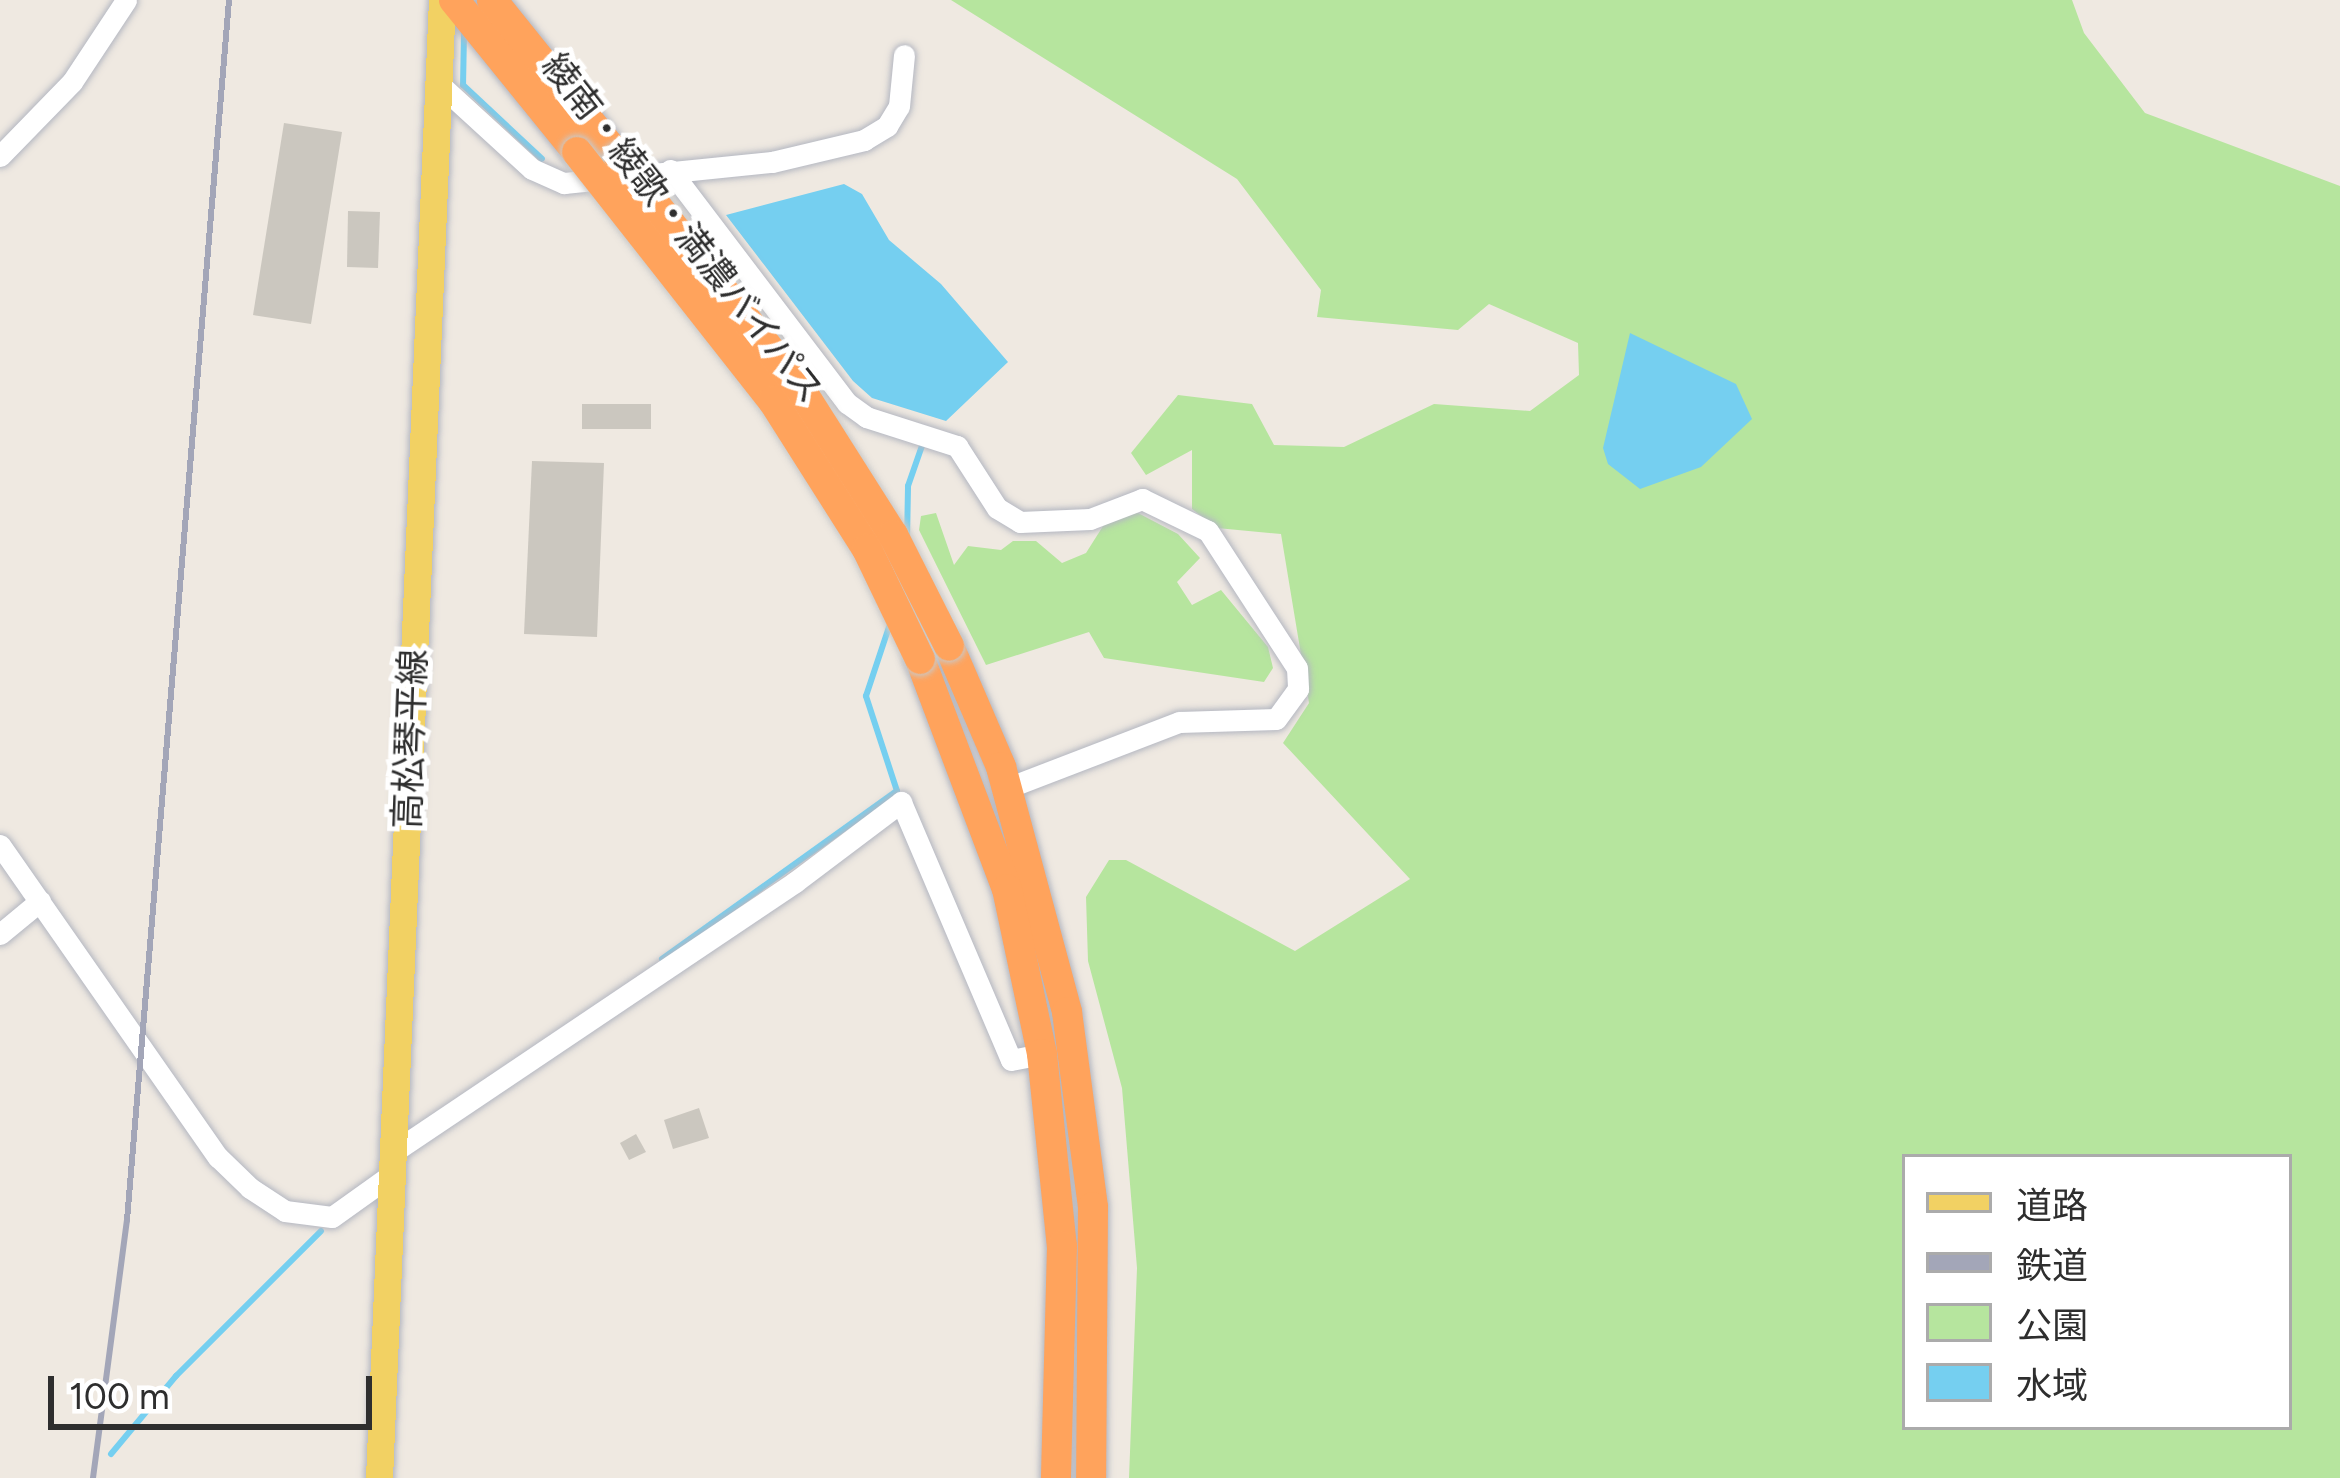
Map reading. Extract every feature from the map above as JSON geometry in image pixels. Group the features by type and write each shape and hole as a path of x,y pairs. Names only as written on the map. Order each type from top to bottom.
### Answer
{"highway":[{"name":"綾南・綾歌・満濃バイパス","path":"454,0 773,401 934,652 1007,788 1067,1012 1085,1126 1096,1281 1091,1478"},
{"name":"綾南・綾歌・満濃バイパス","path":"492,0 800,387 893,535 1007,889 1042,1054 1062,1246 1056,1478"}],"main road":[{"name":"高松琴平線","path":"379,1478 442,0"}],"street":[{"path":"0,156 72,82 126,0"},
{"path":"438,83 532,169 564,183 772,162 864,140 887,126 899,106 904,55"},
{"path":"670,170 847,403 957,446 997,508 1020,522 1090,519 1142,499 1208,531 1297,668 1298,689 1276,718 1179,722 1007,788"},
{"path":"0,845 218,1157 250,1188 285,1211 316,1219 332,1217 392,1164 901,802 1011,1060 1042,1054"},
{"path":"0,934 40,901"}],"green space":[{"path":"951,0 2072,0 2084,33 2145,113 2340,186 2340,1478 1129,1478 1137,1268 1122,1088 1088,961 1086,897 1109,860 1126,860 1295,951 1410,879 1283,743 1309,703 1281,534 1217,528 1192,509 1192,450 1146,475 1131,453 1178,395 1252,404 1274,445 1344,447 1434,404 1530,411 1579,375 1578,343 1489,304 1458,330 1317,317 1321,290 1237,179"},
{"path":"936,513 954,565 968,546 1001,550 1013,541 1036,541 1062,563 1086,553 1110,515 1138,513 1178,534 1200,558 1177,582 1192,605 1221,590 1268,647 1273,668 1264,682 1104,658 1089,632 986,665 919,530 921,516"}],"water":[{"path":"844,184 862,194 889,240 941,284 1008,362 946,421 872,398 853,381 726,215"},
{"path":"1630,333 1736,384 1752,419 1701,467 1640,489 1608,464 1603,448"}],"building":[{"path":"284,123 342,132 311,324 253,315"},
{"path":"348,211 380,212 378,268 347,267"},
{"path":"582,404 651,404 651,429 582,429"},
{"path":"532,461 604,463 597,637 524,634"},
{"path":"699,1108 709,1138 673,1149 664,1120"},
{"path":"636,1134 646,1152 629,1160 620,1143"}],"waterway":[{"path":"464,34 463,85 542,159"},
{"path":"907,540 908,486 923,443"},
{"path":"662,959 897,791 866,696 890,624"},
{"path":"111,1454 176,1376 321,1231"}],"railway":[{"path":"93,1478 127,1220 229,0"}]}
